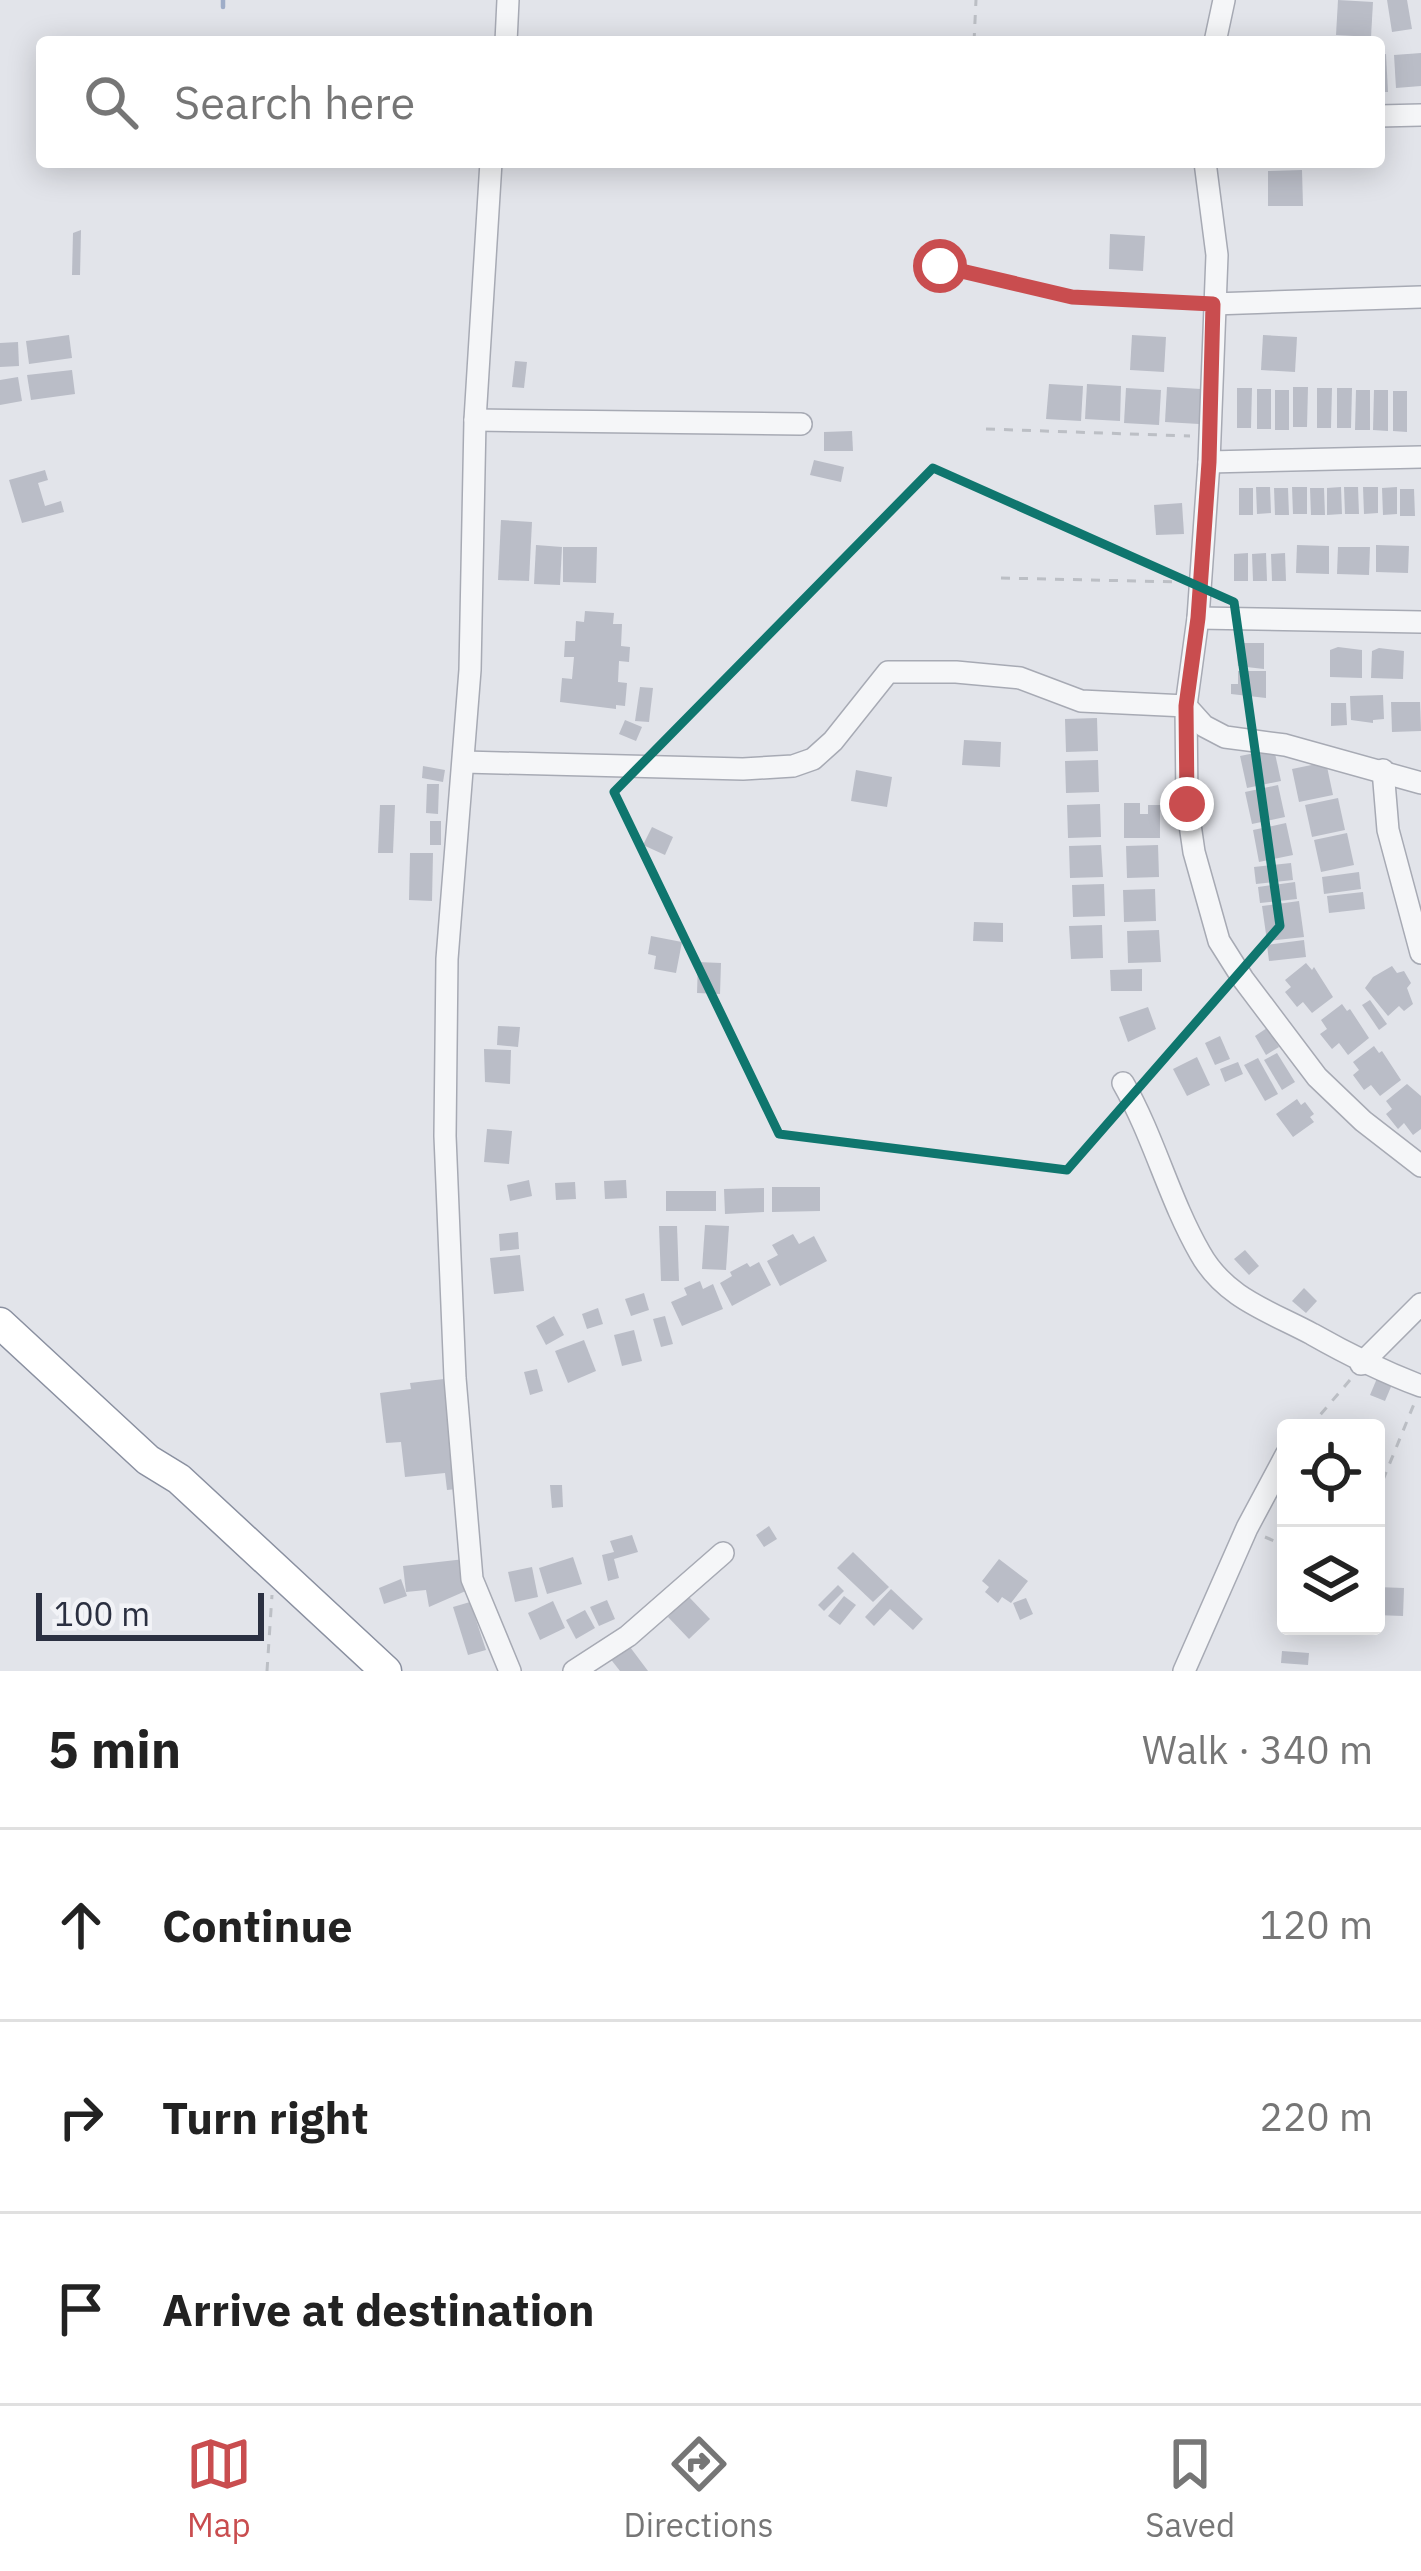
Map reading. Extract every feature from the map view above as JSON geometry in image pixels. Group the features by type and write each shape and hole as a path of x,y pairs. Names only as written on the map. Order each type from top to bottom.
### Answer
{"highway":[{"path":"0,1323 148,1460 179,1479 386,1671"}],"street":[{"path":"506,36 508,0"},
{"path":"1215,36 1224,0"},
{"path":"1385,116 1421,115"},
{"path":"491,168 464,762 447,959 445,1136 455,1378 472,1579 510,1671"},
{"path":"1206,168 1217,255 1209,462 1198,618 1186,706 1189,820 1202,892 1220,941 1243,980 1317,1077 1421,1166"},
{"path":"1213,304 1421,297"},
{"path":"476,420 801,424"},
{"path":"1209,462 1421,458"},
{"path":"1198,618 1421,622"},
{"path":"464,762 743,769 793,766 813,759 865,704 880,677 898,671 1020,678 1081,701 1186,706 1204,726 1225,736 1285,745 1421,783"},
{"path":"1383,770 1388,830 1421,953"},
{"path":"1123,1083 1142,1116 1199,1252 1217,1277 1250,1304 1361,1364 1421,1388"},
{"path":"1361,1364 1421,1304"},
{"path":"1184,1671 1277,1466"},
{"path":"574,1671 642,1624 723,1553"}],"path":[{"path":"974,36 976,0"},
{"path":"940,266 1072,297 1213,304"},
{"path":"986,429 1210,436"},
{"path":"1001,578 1200,582"},
{"path":"1318,1419 1361,1364"},
{"path":"1385,1467 1421,1388"},
{"path":"1247,1528 1277,1542"},
{"path":"267,1671 274,1569"}],"highlighted area":[{"path":"933,468 1234,602 1280,926 1067,1170 779,1134 614,792"}],"building":[{"path":"1338,0 1373,2 1371,36 1336,35"},
{"path":"1387,0 1407,0 1412,29 1392,32"},
{"path":"1421,53 1421,86 1396,88 1394,55"},
{"path":"1302,170 1303,206 1268,206 1268,171"},
{"path":"81,230 80,275 72,275 73,233"},
{"path":"1110,234 1145,236 1143,271 1109,269"},
{"path":"69,335 72,358 29,364 26,341"},
{"path":"1132,335 1166,337 1164,372 1130,370"},
{"path":"1263,335 1297,337 1295,372 1261,370"},
{"path":"18,342 19,366 0,367 0,343"},
{"path":"515,361 527,362 524,388 512,387"},
{"path":"72,370 75,394 31,400 27,375"},
{"path":"18,377 22,401 0,405 0,380"},
{"path":"1049,384 1083,386 1081,421 1046,419"},
{"path":"1087,384 1121,386 1120,421 1085,419"},
{"path":"1167,387 1201,389 1199,424 1165,422"},
{"path":"1293,387 1308,387 1307,427 1293,427"},
{"path":"1126,388 1161,390 1159,425 1124,423"},
{"path":"1237,388 1252,388 1251,428 1237,428"},
{"path":"1317,388 1332,388 1331,428 1317,428"},
{"path":"1337,388 1352,388 1351,428 1337,428"},
{"path":"1257,389 1271,389 1271,429 1257,429"},
{"path":"1275,390 1289,390 1289,430 1275,430"},
{"path":"1356,390 1370,390 1370,430 1355,430"},
{"path":"1374,390 1388,390 1388,431 1373,430"},
{"path":"1393,391 1407,391 1407,432 1393,431"},
{"path":"852,431 853,451 824,451 824,432"},
{"path":"814,460 844,467 841,482 810,475"},
{"path":"45,470 48,480 38,483 45,506 61,501 64,512 22,523 9,480"},
{"path":"1256,487 1270,487 1271,513 1257,514"},
{"path":"1292,487 1307,487 1307,514 1293,514"},
{"path":"1341,487 1342,514 1327,515 1327,488"},
{"path":"1344,487 1358,487 1359,514 1345,514"},
{"path":"1363,487 1378,487 1378,513 1364,514"},
{"path":"1397,487 1397,514 1383,515 1382,488"},
{"path":"1239,488 1253,488 1253,515 1239,515"},
{"path":"1274,488 1288,488 1289,515 1275,515"},
{"path":"1310,488 1324,488 1325,515 1311,515"},
{"path":"1400,489 1414,489 1415,516 1400,516"},
{"path":"1182,503 1184,534 1156,535 1154,505"},
{"path":"501,520 532,522 529,581 498,580"},
{"path":"536,545 562,547 560,585 534,584"},
{"path":"1297,545 1329,546 1329,574 1296,573"},
{"path":"1376,545 1409,546 1408,573 1376,572"},
{"path":"563,547 597,547 596,583 563,582"},
{"path":"1338,547 1370,547 1369,575 1337,574"},
{"path":"1248,553 1248,581 1234,581 1234,554"},
{"path":"1266,553 1267,581 1253,581 1252,554"},
{"path":"1285,553 1286,581 1272,581 1271,554"},
{"path":"585,611 614,613 613,624 622,624 621,646 630,647 629,662 619,661 618,682 627,683 625,706 560,702 562,678 572,679 574,657 564,657 565,641 575,641 576,621 584,622"},
{"path":"1236,643 1264,643 1264,669 1238,666"},
{"path":"1330,650 1362,650 1362,678 1330,677"},
{"path":"1372,651 1404,651 1403,679 1371,678"},
{"path":"1238,671 1266,671 1266,698 1231,694 1231,684 1238,684"},
{"path":"640,687 653,688 649,722 635,721"},
{"path":"1383,695 1384,719 1373,723 1351,720 1350,696"},
{"path":"1391,702 1420,702 1421,731 1392,732"},
{"path":"1331,703 1346,703 1347,725 1331,726"},
{"path":"1097,718 1098,751 1066,752 1065,719"},
{"path":"625,720 642,727 636,741 619,734"},
{"path":"964,740 1001,742 1000,767 962,765"},
{"path":"1274,749 1281,781 1247,788 1240,756"},
{"path":"1098,760 1099,792 1066,793 1065,761"},
{"path":"1326,762 1333,795 1299,802 1292,769"},
{"path":"423,766 445,770 443,782 422,778"},
{"path":"856,770 892,777 887,807 851,801"},
{"path":"427,784 439,784 438,814 426,813"},
{"path":"1278,785 1285,817 1252,824 1245,792"},
{"path":"1338,798 1345,830 1312,837 1305,805"},
{"path":"1124,803 1140,803 1140,814 1148,814 1148,805 1160,805 1160,838 1124,838"},
{"path":"1100,804 1101,837 1068,838 1067,805"},
{"path":"380,805 395,805 393,853 378,853"},
{"path":"430,821 441,821 441,845 430,845"},
{"path":"1286,823 1293,855 1259,862 1253,830"},
{"path":"652,827 673,837 665,855 643,845"},
{"path":"1347,833 1354,865 1321,872 1314,840"},
{"path":"1101,845 1103,877 1070,878 1069,846"},
{"path":"1158,845 1159,877 1127,878 1126,846"},
{"path":"410,853 433,853 432,901 409,900"},
{"path":"1291,863 1293,880 1256,884 1254,867"},
{"path":"1359,872 1361,889 1324,894 1322,877"},
{"path":"1295,882 1297,899 1260,903 1258,887"},
{"path":"1104,884 1105,916 1073,917 1072,885"},
{"path":"1155,889 1156,921 1124,922 1123,890"},
{"path":"1363,892 1365,909 1329,913 1327,896"},
{"path":"1299,901 1304,937 1267,941 1262,906"},
{"path":"974,922 1003,923 1003,942 973,941"},
{"path":"1102,925 1103,958 1071,959 1069,926"},
{"path":"1159,930 1161,962 1128,963 1127,931"},
{"path":"651,936 682,942 676,973 654,969 656,956 648,954"},
{"path":"1304,940 1306,957 1269,961 1267,945"},
{"path":"698,962 721,963 720,994 697,993"},
{"path":"1306,963 1314,967 1333,997 1312,1013 1303,1002 1297,1007 1285,992 1291,987 1285,980"},
{"path":"1392,966 1397,973 1404,971 1411,983 1407,988 1413,1004 1404,1011 1399,1006 1388,1016 1365,988"},
{"path":"1142,969 1142,991 1111,991 1110,970"},
{"path":"1370,1000 1387,1024 1379,1030 1362,1005"},
{"path":"1342,1004 1369,1038 1348,1055 1339,1043 1332,1049 1320,1034 1327,1029 1321,1020"},
{"path":"1148,1007 1156,1029 1128,1042 1119,1017"},
{"path":"498,1026 520,1027 518,1047 497,1045"},
{"path":"1267,1028 1279,1047 1266,1055 1255,1036"},
{"path":"1220,1036 1230,1059 1215,1065 1205,1043"},
{"path":"1374,1046 1401,1080 1380,1096 1371,1085 1364,1090 1353,1075 1359,1070 1353,1062"},
{"path":"484,1049 511,1050 510,1084 485,1082"},
{"path":"1277,1053 1295,1082 1282,1090 1264,1060"},
{"path":"1197,1057 1210,1085 1187,1096 1173,1069"},
{"path":"1258,1058 1278,1094 1265,1101 1244,1065"},
{"path":"1238,1062 1243,1074 1225,1082 1220,1069"},
{"path":"1407,1084 1421,1096 1421,1129 1413,1135 1404,1123 1398,1129 1386,1114 1392,1109 1386,1101"},
{"path":"1297,1099 1314,1114 1310,1117 1314,1122 1293,1137 1276,1114"},
{"path":"487,1129 512,1131 509,1164 484,1162"},
{"path":"529,1180 532,1196 510,1201 507,1185"},
{"path":"626,1180 627,1198 605,1199 604,1181"},
{"path":"575,1182 576,1199 556,1200 555,1183"},
{"path":"772,1187 820,1187 820,1211 772,1212"},
{"path":"764,1188 764,1212 725,1214 724,1189"},
{"path":"666,1191 716,1191 716,1211 666,1211"},
{"path":"705,1225 729,1226 726,1270 702,1269"},
{"path":"659,1226 677,1226 679,1281 661,1281"},
{"path":"518,1232 519,1249 500,1251 499,1234"},
{"path":"793,1234 799,1244 814,1236 827,1261 780,1286 767,1261 778,1255 772,1245"},
{"path":"1245,1250 1259,1266 1249,1275 1234,1259"},
{"path":"520,1255 524,1291 494,1294 490,1258"},
{"path":"759,1262 771,1285 732,1306 720,1283 732,1276 730,1272"},
{"path":"700,1281 703,1289 713,1284 723,1309 682,1326 671,1302 687,1295 684,1288"},
{"path":"1304,1288 1317,1301 1306,1313 1292,1301"},
{"path":"644,1293 649,1310 631,1316 625,1299"},
{"path":"598,1308 603,1324 587,1329 582,1314"},
{"path":"554,1316 564,1335 546,1345 536,1326"},
{"path":"665,1316 673,1344 661,1347 653,1319"},
{"path":"634,1330 642,1361 622,1366 614,1335"},
{"path":"584,1340 596,1371 568,1383 555,1351"},
{"path":"537,1369 543,1391 530,1395 524,1372"},
{"path":"1378,1376 1393,1382 1385,1401 1370,1395"},
{"path":"444,1379 457,1489 447,1490 445,1473 405,1477 401,1442 386,1443 380,1393"},
{"path":"550,1485 562,1485 563,1507 552,1508"},
{"path":"769,1526 777,1539 764,1547 756,1535"},
{"path":"632,1535 638,1552 614,1559 619,1578 608,1581 602,1555 614,1552 610,1541"},
{"path":"853,1552 889,1587 873,1602 837,1568"},
{"path":"573,1557 582,1584 547,1594 539,1568"},
{"path":"465,1559 468,1590 429,1607 426,1590 406,1592 403,1566"},
{"path":"999,1559 1028,1581 1011,1603 1002,1597 998,1603 985,1592 989,1587 982,1581"},
{"path":"532,1567 538,1597 515,1602 508,1572"},
{"path":"401,1579 407,1596 384,1604 379,1588"},
{"path":"838,1585 844,1591 824,1611 818,1605"},
{"path":"1385,1587 1404,1588 1403,1616 1385,1615"},
{"path":"891,1589 923,1619 913,1630 890,1609 874,1626 865,1617"},
{"path":"844,1596 856,1605 840,1625 828,1616"},
{"path":"689,1597 710,1619 689,1639 668,1617"},
{"path":"1026,1598 1033,1614 1020,1620 1013,1603"},
{"path":"607,1600 615,1619 599,1626 590,1607"},
{"path":"553,1601 565,1628 540,1640 528,1613"},
{"path":"470,1602 486,1650 468,1655 453,1607"},
{"path":"585,1610 595,1628 576,1639 566,1620"},
{"path":"627,1643 648,1671 620,1671 609,1657"},
{"path":"1282,1651 1309,1653 1308,1665 1281,1663"}],"waterway":[{"path":"223,0 223,7"}],"route":[{"path":"940,266 1072,297 1213,304 1209,462 1198,618 1186,706 1187,804"}]}
